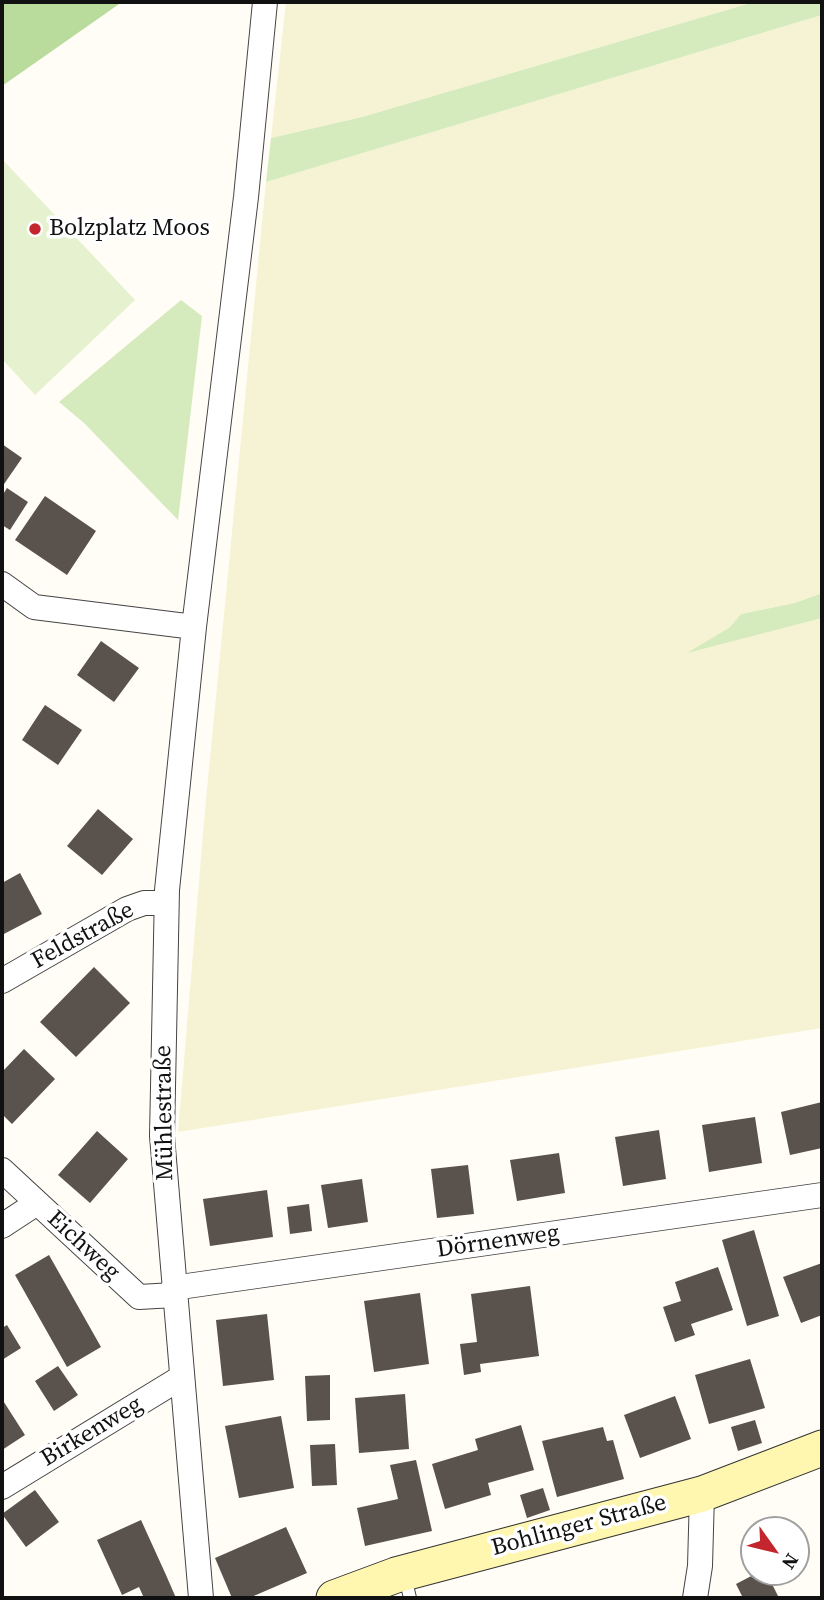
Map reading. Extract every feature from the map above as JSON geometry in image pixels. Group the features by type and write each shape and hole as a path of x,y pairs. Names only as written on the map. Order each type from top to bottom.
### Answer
{"main road":[{"name":"Bohlinger Straße","path":"334,1598 407,1586 702,1493 822,1448"}],"street":[{"name":"Mühlestraße","path":"201,1598 173,1292 162,1136 166,903 194,627 246,197 265,2"},
{"path":"2,584 34,607 194,627"},
{"name":"Feldstraße","path":"2,981 127,909 144,903 166,903"},
{"name":"Eichweg","path":"2,1170 139,1297 173,1292"},
{"name":"Dörnenweg","path":"173,1292 822,1195"},
{"path":"2,1226 37,1203"},
{"name":"Birkenweg","path":"2,1487 182,1377"},
{"path":"695,1598 700,1566 702,1493"}],"shaded area":[{"path":"286,2 754,2 362,117 271,138"},
{"path":"822,15 822,593 795,603 741,614 729,628 786,627 822,618 822,1028 178,1132 205,810 266,182"}],"green space":[{"path":"2,2 122,2 2,86"},
{"path":"754,2 822,2 822,15 266,182 271,138 362,117"},
{"name":"Bolzplatz Moos","path":"2,159 135,300 35,395 2,359"},
{"path":"181,300 202,316 178,520 84,423 59,402"},
{"path":"822,593 822,618 687,653 729,628 741,614 795,603"}],"building":[{"path":"2,444 22,458 2,487"},
{"path":"7,488 28,502 10,530 2,525 2,496"},
{"path":"45,496 96,531 67,575 15,540"},
{"path":"101,641 139,668 114,702 77,675"},
{"path":"45,705 82,730 58,765 22,740"},
{"path":"98,809 133,839 102,875 67,846"},
{"path":"20,873 42,914 2,935 2,883"},
{"path":"94,967 130,1003 76,1057 40,1022"},
{"path":"24,1049 55,1079 12,1124 2,1114 2,1072"},
{"path":"822,1102 822,1148 790,1155 781,1112"},
{"path":"755,1117 762,1163 709,1172 702,1125"},
{"path":"659,1130 666,1179 623,1186 615,1137"},
{"path":"97,1131 128,1159 90,1203 58,1175"},
{"path":"559,1153 565,1193 517,1201 510,1160"},
{"path":"468,1165 474,1214 437,1218 431,1169"},
{"path":"362,1179 368,1222 328,1228 321,1185"},
{"path":"267,1190 273,1237 210,1246 203,1199"},
{"path":"309,1204 312,1231 290,1234 287,1207"},
{"path":"754,1230 779,1316 747,1326 722,1240"},
{"path":"49,1255 101,1347 67,1367 15,1275"},
{"path":"822,1263 822,1315 801,1323 783,1277"},
{"path":"718,1267 733,1310 691,1324 695,1335 675,1342 663,1307 681,1301 675,1282"},
{"path":"530,1286 539,1356 480,1364 481,1372 464,1375 460,1344 477,1342 471,1294"},
{"path":"420,1293 429,1364 374,1372 364,1301"},
{"path":"267,1314 274,1380 223,1386 216,1320"},
{"path":"7,1325 21,1348 2,1360 2,1328"},
{"path":"750,1359 765,1408 709,1424 695,1375"},
{"path":"58,1366 78,1395 54,1411 35,1381"},
{"path":"330,1375 330,1420 307,1421 305,1376"},
{"path":"405,1394 409,1449 359,1453 355,1398"},
{"path":"675,1396 691,1439 640,1458 624,1415"},
{"path":"2,1399 25,1435 2,1450"},
{"path":"281,1416 294,1488 239,1498 225,1426"},
{"path":"755,1420 762,1443 738,1451 731,1427"},
{"path":"521,1425 534,1470 488,1483 491,1495 445,1509 432,1464 478,1450 475,1439"},
{"path":"603,1427 607,1441 613,1440 624,1479 557,1497 542,1441"},
{"path":"335,1444 337,1485 312,1486 310,1445"},
{"path":"416,1460 432,1531 365,1546 357,1508 398,1499 390,1465"},
{"path":"543,1488 550,1510 527,1518 520,1495"},
{"path":"35,1490 59,1522 26,1547 2,1514"},
{"path":"141,1520 176,1598 144,1598 139,1587 122,1595 97,1540"},
{"path":"286,1527 307,1573 249,1598 232,1598 215,1558"},
{"path":"740,1582 740,1586 773,1586 779,1598 743,1598 736,1584"}],"place":[{"name":"Bolzplatz Moos","path":"35,229"}]}
